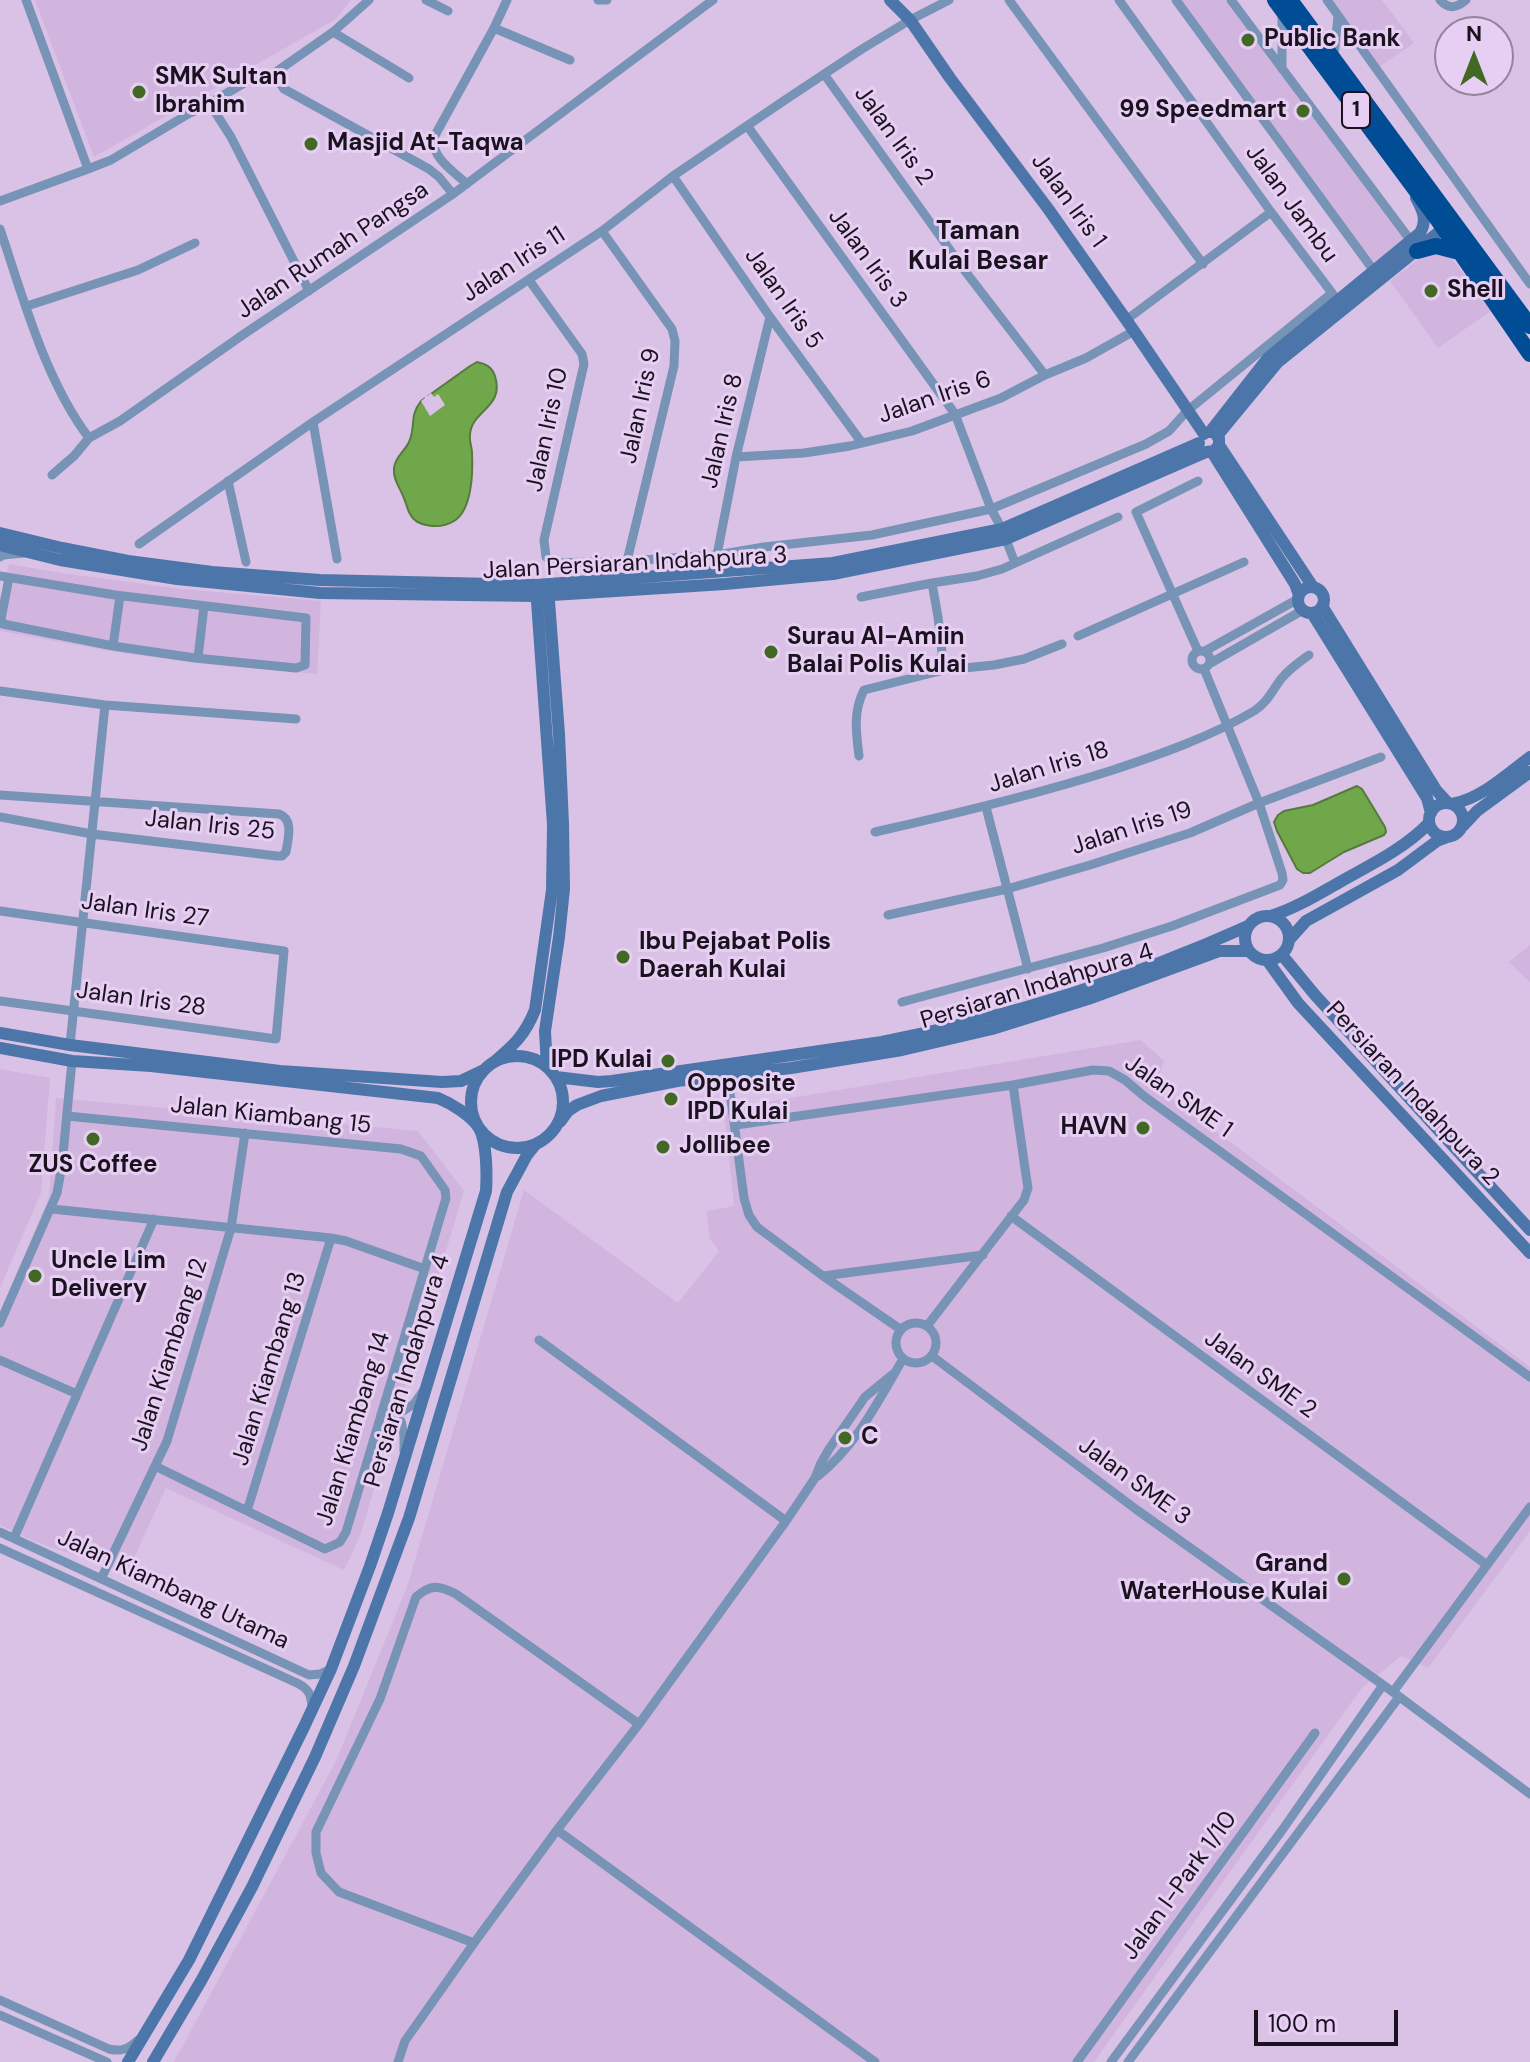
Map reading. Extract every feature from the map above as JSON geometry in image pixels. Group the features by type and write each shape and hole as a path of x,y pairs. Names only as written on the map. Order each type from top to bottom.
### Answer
{"highway":[{"name":"1","path":"1282,3 1334,60 1446,221 1530,326"},
{"name":"1","path":"1282,3 1404,176 1446,221 1459,252 1530,354"},
{"path":"1414,246 1436,246 1459,252"}],"main road":[{"name":"Jalan Iris 1","path":"890,0 910,20 1049,210 1210,442"},
{"path":"1210,442 1268,358 1334,296 1414,246 1424,227 1424,219 1404,176"},
{"path":"1210,442 1278,362 1446,221"},
{"path":"1210,442 1313,587 1322,594 1307,605"},
{"path":"1210,442 1427,798 1433,832 1445,838"},
{"name":"Jalan Persiaran Indahpura 3","path":"0,545 60,560 177,579 320,593 725,584 833,574 1004,534 1210,442"},
{"name":"Jalan Persiaran Indahpura 3","path":"0,533 92,554 212,572 542,590"},
{"path":"1313,587 1305,588 1307,605 1436,790 1463,814 1463,826"},
{"path":"479,1128 472,1113 471,1098 475,1083 489,1066 518,1042 535,1010 552,890 553,824 542,590"},
{"path":"0,1048 72,1061 151,1066 428,1097 454,1105 489,1139 504,1147 519,1149 545,1139 560,1122 564,1107 563,1091 552,1072 545,1031 564,889 559,734 542,590"},
{"path":"1530,757 1467,801 1437,806 1411,840 1367,867 1289,910 1258,917 1248,926 1245,939 1249,951 1267,960 1282,955 1289,940 1306,921 1398,870 1437,841 1458,834 1477,811 1530,772"},
{"path":"1271,916 1285,925 1289,940"},
{"name":"Persiaran Indahpura 4","path":"552,1072 598,1082 612,1081 882,1042 1018,1010 1083,990 1174,958 1248,926"},
{"name":"Persiaran Indahpura 4","path":"560,1122 577,1105 601,1096 677,1081 728,1077 902,1050 992,1029 1088,999 1219,951 1249,951"},
{"name":"Persiaran Indahpura 2","path":"1282,955 1530,1230"},
{"name":"Persiaran Indahpura 2","path":"1267,960 1298,1003 1530,1253"},
{"path":"0,1033 70,1045 280,1071 461,1081 507,1057 522,1056 535,1060 552,1072"},
{"name":"Persiaran Indahpura 4","path":"128,2062 189,1960 271,1797 331,1669 370,1566 486,1191 487,1168 479,1128"},
{"path":"153,2062 252,1887 315,1757 354,1666 409,1518 507,1192 535,1145"}],"street":[{"path":"26,0 88,169"},
{"path":"215,100 246,82 273,74 333,32 369,0"},
{"path":"426,0 448,11"},
{"path":"467,184 438,157 433,139 479,58 507,0"},
{"path":"598,0 607,0"},
{"name":"Jalan Rumah Pangsa","path":"52,475 89,438 120,421 453,194 713,0"},
{"name":"Jalan Iris 11","path":"139,544 313,422 602,231 673,176 824,74 910,20 949,0"},
{"path":"1009,0 1203,264"},
{"name":"Jalan Jambu","path":"1119,0 1334,296"},
{"path":"1176,0 1374,271"},
{"path":"1231,0 1414,246"},
{"path":"1327,0 1528,278"},
{"path":"1440,0 1450,7 1456,7 1466,0"},
{"path":"1282,3 1282,69"},
{"path":"1334,60 1338,16"},
{"path":"494,28 570,60"},
{"path":"333,32 409,78"},
{"path":"273,74 284,89 429,169 453,194"},
{"name":"Jalan Iris 2","path":"824,74 965,271 1045,375"},
{"path":"0,201 111,160 190,113 204,107 211,109 231,137 309,291"},
{"name":"Jalan Iris 3","path":"748,127 955,414 1015,563"},
{"name":"Jalan Iris 5","path":"673,176 862,443"},
{"path":"1126,320 1271,212"},
{"path":"0,229 49,368 75,421 89,438"},
{"name":"Jalan Iris 9","path":"602,231 672,329 675,341 674,366 627,561"},
{"path":"27,306 138,270 195,243"},
{"name":"Jalan Iris 10","path":"529,280 582,354 584,364 544,540 546,557 554,563 627,561"},
{"path":"627,561 717,555 872,535 991,509 1146,444 1169,431 1187,411 1334,296"},
{"name":"Jalan Iris 8","path":"717,555 736,457 770,317"},
{"name":"Jalan Iris 6","path":"736,457 804,453 912,431 1001,398 1086,358 1134,331"},
{"path":"313,422 337,559"},
{"path":"1146,444 1156,468"},
{"path":"228,481 246,562"},
{"path":"902,1002 1172,926 1280,885 1283,880 1259,803 1207,666 1209,655 1201,651 1136,512 1198,481"},
{"path":"861,597 1002,569 1118,517"},
{"path":"0,557 27,553"},
{"path":"1078,636 1244,562"},
{"path":"4,577 120,596 306,618 305,665 296,668 198,658 113,646 3,624 4,577"},
{"path":"932,583 944,670"},
{"path":"113,646 120,596"},
{"path":"1307,605 1207,666 1196,668 1192,663 1193,655 1307,605"},
{"path":"198,658 204,606"},
{"path":"859,756 855,720 857,703 864,690 944,670 1024,659 1062,644"},
{"name":"Jalan Iris 18","path":"875,832 986,807 1147,759 1228,725 1257,709 1270,698 1291,667 1309,655"},
{"path":"0,691 105,705 296,719"},
{"path":"70,1045 105,705"},
{"name":"Jalan Iris 19","path":"888,915 1007,889 1190,833 1381,757"},
{"name":"Jalan Iris 25","path":"0,795 279,814 288,821 287,847 282,856 269,855 92,834 0,817"},
{"path":"986,807 1028,969"},
{"name":"Jalan Iris 27","path":"0,911 284,951 276,1039"},
{"name":"Jalan Iris 28","path":"0,1001 276,1039"},
{"path":"0,1323 57,1193 72,1061"},
{"name":"Jalan SME 1","path":"736,1125 1013,1085 1093,1070 1109,1071 1530,1377"},
{"path":"728,1077 744,1198 752,1221 823,1276 900,1329"},
{"path":"927,1326 1024,1200 1028,1188 1013,1085"},
{"name":"Jalan Kiambang 15","path":"67,1116 412,1151 421,1156 445,1190 446,1198"},
{"name":"Jalan Kiambang 12","path":"101,1579 167,1441 231,1228 245,1133"},
{"name":"Jalan Kiambang 14","path":"155,1466 325,1549 340,1542 346,1532 446,1198"},
{"path":"52,1209 331,1238 425,1269"},
{"name":"Jalan SME 2","path":"1011,1216 1487,1565"},
{"path":"14,1538 154,1219"},
{"name":"Jalan Kiambang 13","path":"247,1511 331,1238"},
{"path":"823,1276 983,1255"},
{"path":"918,1322 927,1326 936,1340 932,1356 918,1363 903,1359 895,1344 900,1329 918,1322"},
{"path":"539,1340 786,1521"},
{"name":"Jalan SME 3","path":"932,1356 1137,1510 1530,1794"},
{"path":"815,1478 832,1465 851,1443 903,1359"},
{"path":"0,1360 77,1394"},
{"path":"398,2062 405,2041 474,1943 639,1724 786,1521 815,1478 829,1449 865,1397 893,1374"},
{"path":"382,1410 407,1409 426,1386"},
{"path":"382,1410 403,1425 403,1463"},
{"path":"1128,2062 1530,1507"},
{"name":"Jalan Kiambang Utama","path":"0,1532 309,1675 331,1669"},
{"name":"Jalan Kiambang Utama","path":"0,1548 307,1688 312,1710"},
{"path":"474,1943 339,1892 321,1873 316,1853 316,1832 380,1699 416,1597 427,1588 441,1586 456,1594 639,1724"},
{"path":"1111,2062 1283,1829 1383,1685"},
{"name":"Jalan I-Park 1/10","path":"1077,2062 1315,1733"},
{"path":"557,1830 875,2062"},
{"path":"0,2000 109,2049 119,2051 128,2048 145,2033"},
{"path":"0,2015 86,2058 107,2062"}],"shaded area":[{"name":"SMK Sultan Ibrahim","path":"35,0 351,0 336,19 94,157"},
{"path":"1180,0 1226,0 1404,238 1373,264"},
{"path":"1331,0 1382,0 1414,43 1379,67"},
{"path":"1432,249 1450,256 1492,310 1438,348 1390,281"},
{"path":"477,362 492,370 497,387 492,402 472,427 472,471 465,509 449,524 436,526 418,522 409,512 395,479 395,464 409,442 415,412 421,401"},
{"path":"9,564 182,589 321,601 317,674 122,653 0,631 0,600"},
{"path":"1357,786 1362,789 1385,827 1384,835 1344,852 1310,873 1297,869 1277,831 1274,822 1278,815 1313,805"},
{"path":"1530,945 1530,982 1509,962"},
{"path":"1141,1040 1164,1061 1156,1086 1530,1367 1530,1531 1428,1668 1401,1656 1361,1689 1094,2062 174,2062 336,1761 407,1587 524,1190 678,1303 719,1251 709,1238 707,1211 734,1206 724,1109"},
{"path":"0,1069 50,1078 41,1193 0,1288"},
{"path":"56,1098 418,1131 464,1191 360,1536 344,1570 166,1488 127,1573 33,1541 0,1525 0,1312 49,1197"}],"pier":[{"path":"425,393 427,396 431,393 434,397 438,394 445,405 430,416 421,401"}],"place":[{"name":"Public Bank","path":"1248,40"},
{"name":"SMK Sultan Ibrahim","path":"139,92"},
{"name":"99 Speedmart","path":"1303,111"},
{"name":"Masjid At-Taqwa","path":"311,144"},
{"name":"Shell","path":"1431,291"},
{"name":"Surau Al-Amiin Balai Polis Kulai","path":"771,652"},
{"name":"Ibu Pejabat Polis Daerah Kulai","path":"623,957"},
{"name":"IPD Kulai","path":"668,1061"},
{"name":"Opposite IPD Kulai","path":"671,1099"},
{"name":"HAVN","path":"1143,1128"},
{"name":"ZUS Coffee","path":"93,1139"},
{"name":"Jollibee","path":"663,1147"},
{"name":"Uncle Lim Delivery","path":"35,1276"},
{"name":"C","path":"845,1438"},
{"name":"Grand WaterHouse Kulai","path":"1344,1579"}],"district":[{"name":"Taman Kulai Besar","path":"978,247"}]}
